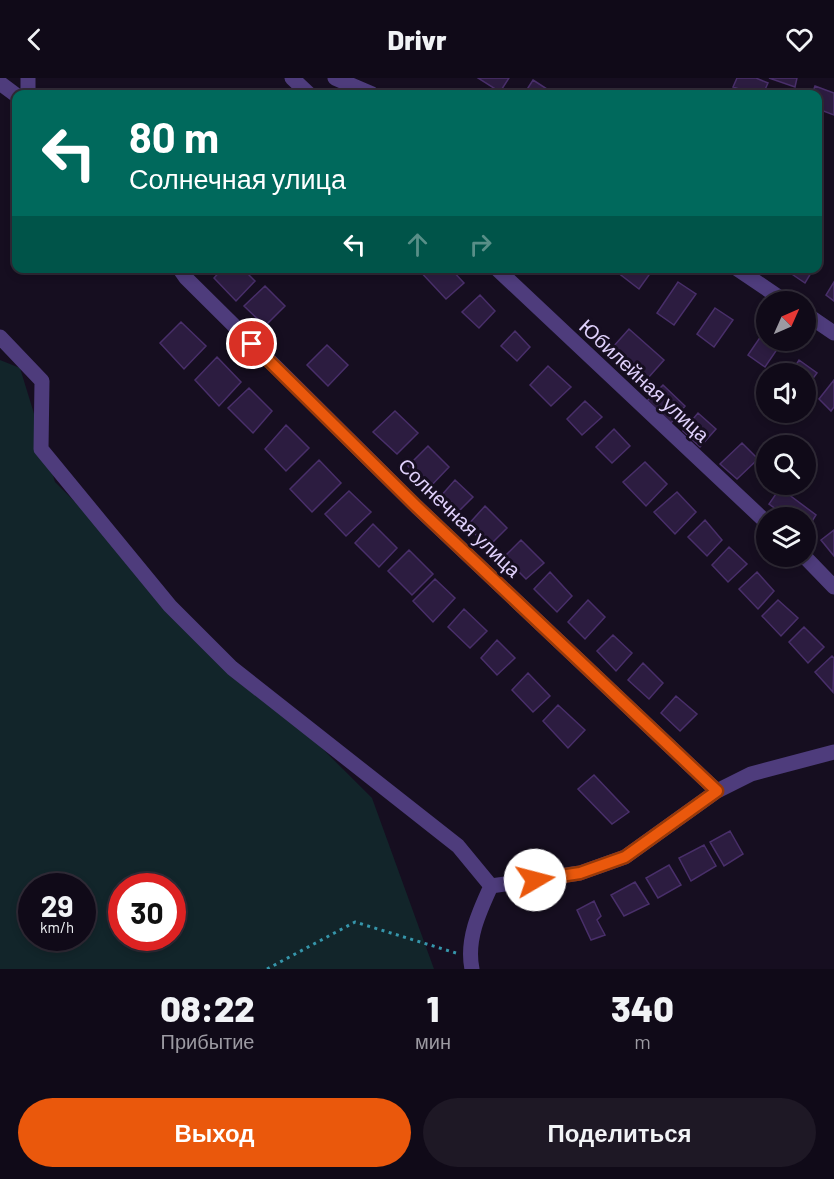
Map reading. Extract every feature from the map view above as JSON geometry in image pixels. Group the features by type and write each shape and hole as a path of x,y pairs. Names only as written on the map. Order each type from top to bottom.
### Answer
{"street":[{"path":"292,78 305,90"},
{"path":"335,78 363,90"},
{"name":"Солнечная улица","path":"182,273 417,507 717,791"},
{"name":"Юбилейная улица","path":"501,273 756,513"},
{"path":"743,273 770,291"},
{"path":"816,321 834,333"},
{"path":"0,337 42,381 41,449 170,606 232,668 458,846 491,886"},
{"path":"815,567 834,587"},
{"path":"491,886 580,873 625,857 717,791 751,774 834,752"},
{"path":"471,963 476,918 491,886"}],"path":[{"path":"267,969 355,922 471,963"}],"green space":[{"path":"0,360 20,368 55,482 372,798 434,969 0,969"}],"building":[{"path":"478,78 509,78 501,90 497,90"},
{"path":"737,78 756,78 768,83 765,90 742,90 733,87"},
{"path":"769,78 797,78 795,87"},
{"path":"533,80 547,89 546,90 527,90"},
{"path":"815,86 834,93 834,115 822,110 822,90 814,90"},
{"path":"218,273 247,273 255,281 236,301 214,278"},
{"path":"422,273 455,273 464,283 446,299"},
{"path":"618,273 650,273 639,289"},
{"path":"790,273 811,273 805,283"},
{"path":"678,282 696,294 674,325 657,313"},
{"path":"834,282 834,301 826,295"},
{"path":"265,286 285,306 265,326 244,306"},
{"path":"480,295 495,311 479,328 462,312"},
{"path":"715,308 733,320 714,347 697,334"},
{"path":"181,322 206,346 184,369 160,343"},
{"path":"629,329 664,360 648,378 613,347"},
{"path":"515,331 530,347 517,361 501,346"},
{"path":"756,343 756,351 776,351 768,363 759,363 748,355"},
{"path":"327,345 348,365 328,386 307,365"},
{"path":"217,357 241,382 219,406 195,380"},
{"path":"548,366 571,387 551,406 530,385"},
{"path":"834,380 834,407 831,411 819,399"},
{"path":"663,385 685,406 671,423 647,401"},
{"path":"249,388 272,411 253,433 228,408"},
{"path":"585,401 602,417 582,435 567,419"},
{"path":"395,411 418,433 397,454 373,432"},
{"path":"698,413 716,429 700,447 683,431"},
{"path":"286,425 309,448 286,471 265,449"},
{"path":"614,429 630,446 612,463 596,447"},
{"path":"742,443 756,457 756,461 737,479 720,464"},
{"path":"428,446 449,467 429,488 408,466"},
{"path":"319,460 341,483 312,512 290,489"},
{"path":"645,462 667,484 646,506 623,482"},
{"path":"455,480 473,497 457,513 440,497"},
{"path":"349,491 371,512 346,536 325,514"},
{"path":"677,492 696,512 675,534 654,512"},
{"path":"775,495 789,495 805,507 773,507 769,504"},
{"path":"485,506 507,528 488,547 467,526"},
{"path":"705,520 722,540 707,556 688,537"},
{"path":"373,524 397,548 379,567 355,543"},
{"path":"834,530 834,556 821,540"},
{"path":"521,540 544,563 526,579 504,557"},
{"path":"729,547 747,564 728,582 712,565"},
{"path":"409,550 433,574 412,595 388,571"},
{"path":"550,572 572,596 557,612 534,589"},
{"path":"757,572 774,591 758,609 739,589"},
{"path":"435,579 455,598 433,622 413,601"},
{"path":"588,600 605,617 585,639 568,622"},
{"path":"778,600 798,618 781,636 762,616"},
{"path":"464,609 487,631 470,648 448,627"},
{"path":"804,627 824,647 808,663 789,642"},
{"path":"613,635 632,653 616,671 597,651"},
{"path":"497,640 515,658 497,675 481,658"},
{"path":"832,656 834,658 833,692 815,672"},
{"path":"643,663 663,683 649,699 628,680"},
{"path":"528,673 550,696 533,712 512,690"},
{"path":"676,696 697,714 680,731 661,713"},
{"path":"558,705 585,730 568,748 543,721"},
{"path":"594,775 629,812 612,824 578,789"},
{"path":"730,831 743,854 724,866 710,842"},
{"path":"704,845 716,866 691,881 679,858"},
{"path":"669,865 681,885 658,898 646,878"},
{"path":"635,882 649,904 624,916 611,895"},
{"path":"594,901 601,916 597,920 605,935 591,940 577,910"}],"route":[{"path":"252,344 417,507 717,791 625,857 580,873 535,880"}]}
